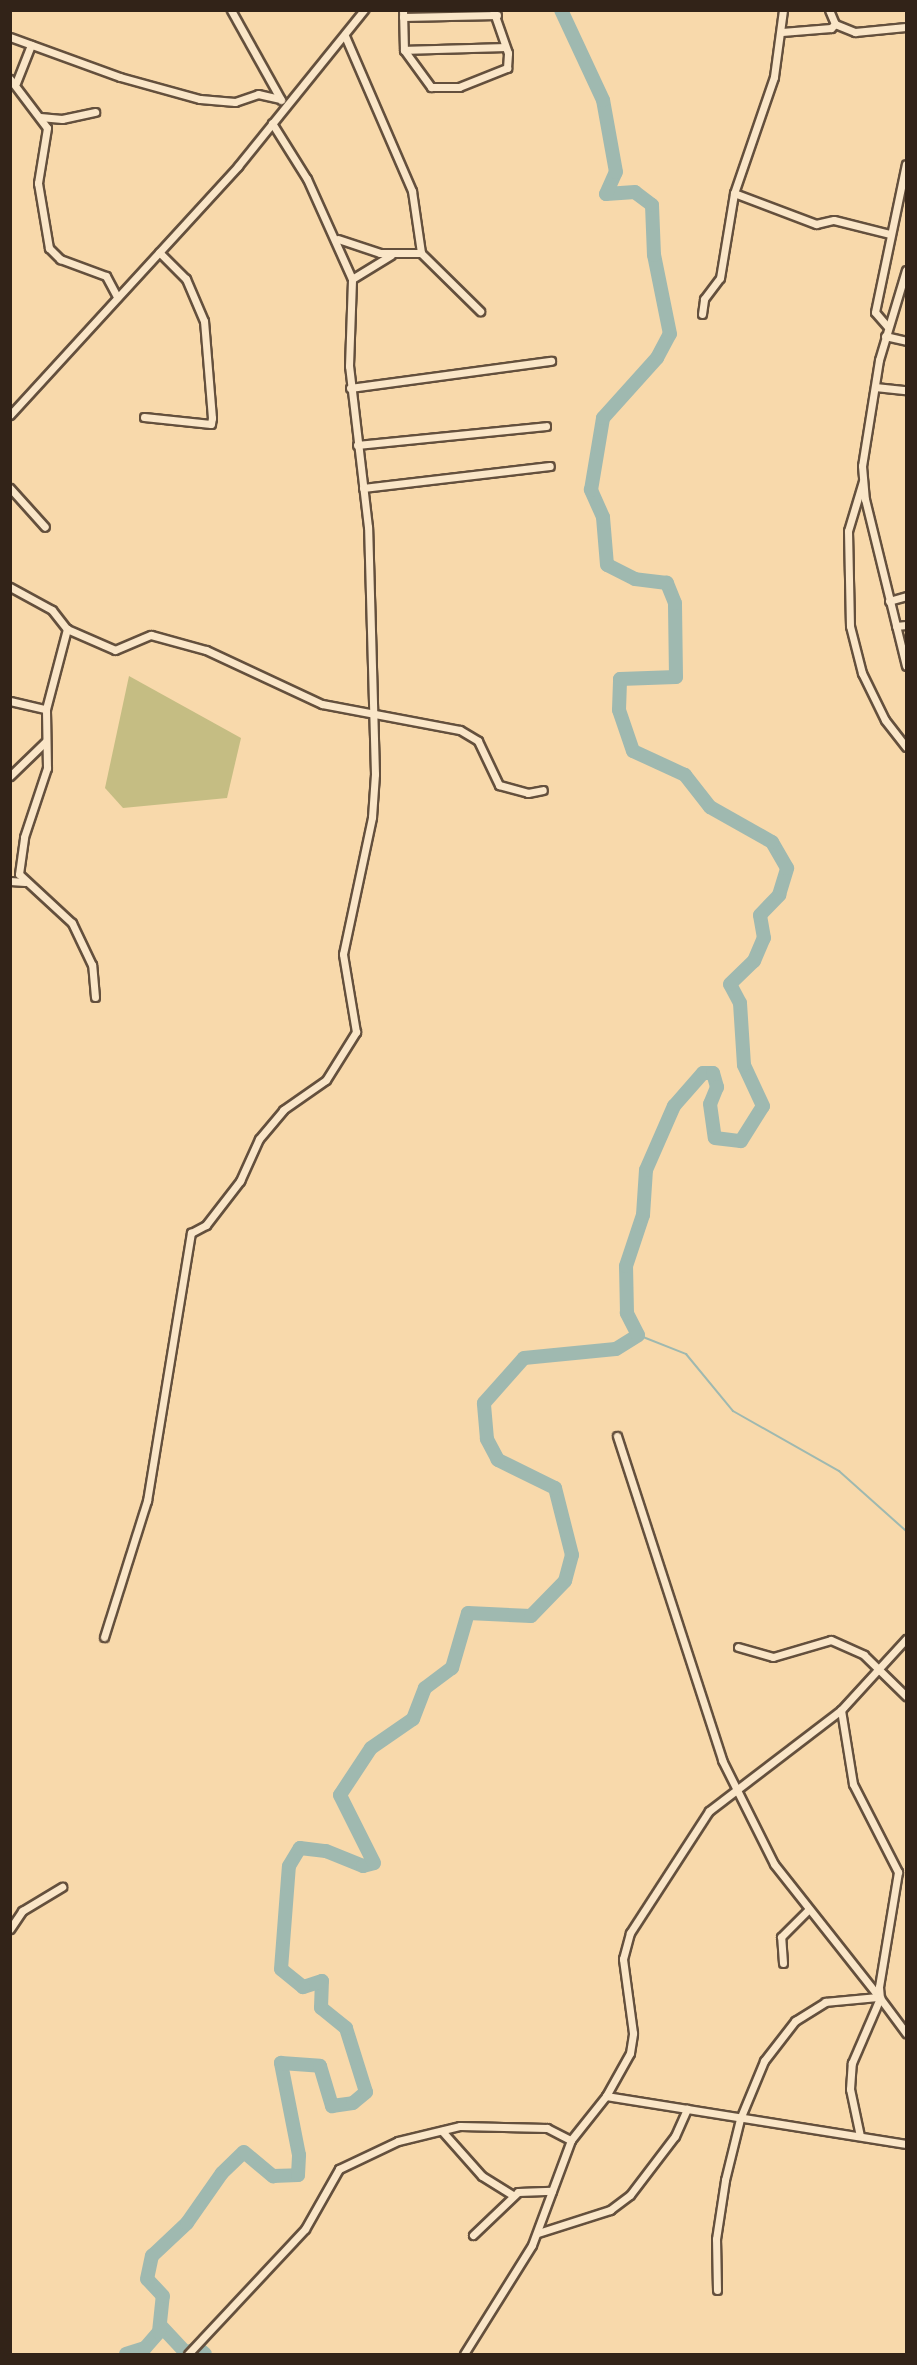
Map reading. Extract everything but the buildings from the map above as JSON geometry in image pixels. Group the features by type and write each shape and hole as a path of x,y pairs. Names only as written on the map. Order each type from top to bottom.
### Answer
{"street":[{"path":"231,10 285,106"},
{"path":"10,415 159,252 272,123 364,10"},
{"path":"702,314 704,299 720,278 734,193 770,90 782,32 783,10"},
{"path":"829,10 835,24"},
{"path":"495,13 503,47 508,53 503,72 459,87 431,87 404,50 403,14 495,13"},
{"path":"782,32 835,24 855,32 906,27"},
{"path":"345,36 412,191 422,253 480,311"},
{"path":"10,37 200,99 280,99"},
{"path":"31,45 13,81 40,117 48,137 38,183 49,248 60,259 106,276 117,297"},
{"path":"404,50 503,47"},
{"path":"40,117 62,119 95,112"},
{"path":"104,1637 147,1502 191,1233 206,1225 240,1181 259,1138 284,1110 326,1080 356,1032 343,954 374,795 370,714 371,591 363,488 350,388 352,279 338,239 272,123"},
{"path":"887,326 875,312 906,164"},
{"path":"734,193 816,224 834,220 890,234"},
{"path":"338,239 391,255 422,253"},
{"path":"144,417 211,424 212,418 204,321 186,279 159,252"},
{"path":"352,279 391,255"},
{"path":"906,270 887,326 875,387 863,481 848,531 850,626 862,673 885,720 906,747"},
{"path":"885,336 906,341"},
{"path":"350,388 551,361"},
{"path":"875,387 906,390"},
{"path":"357,445 546,426"},
{"path":"363,488 550,466"},
{"path":"863,481 889,601 906,666"},
{"path":"10,488 45,527"},
{"path":"10,587 52,610 67,629 116,650 151,635 206,650 322,704 466,733 478,741 499,785 528,793 543,790"},
{"path":"889,601 906,596"},
{"path":"896,626 906,625"},
{"path":"25,882 19,857 47,768 46,709 67,629"},
{"path":"10,701 46,709"},
{"path":"10,776 46,741"},
{"path":"10,881 25,882 64,910 92,965 95,997"},
{"path":"618,1436 690,1670 736,1790 774,1864 906,2033"},
{"path":"464,2355 538,2233 571,2140 606,2096 632,2043 624,1959 630,1933 702,1820 736,1790 841,1710 877,1665 906,1639"},
{"path":"738,1647 773,1657 831,1640 877,1665 906,1696"},
{"path":"841,1710 853,1784 898,1872 880,1998 852,2063 850,2089 860,2136"},
{"path":"10,1929 22,1911 62,1887"},
{"path":"783,1963 781,1937 808,1910"},
{"path":"717,2290 716,2240 740,2119 768,2054 795,2021 839,1996 880,1998"},
{"path":"606,2096 906,2144"},
{"path":"538,2233 610,2210 630,2195 675,2136 687,2109"},
{"path":"188,2355 305,2229 339,2169 398,2141 477,2124 547,2128 571,2140"},
{"path":"442,2131 482,2176 513,2195 552,2191"},
{"path":"473,2235 513,2195"}],"shaded area":[{"path":"129,676 241,738 227,798 123,808 105,788"}],"waterway":[{"path":"126,2354 145,2348 159,2332 163,2296 147,2279 152,2256 187,2223 222,2173 244,2152 273,2176 298,2175 299,2155 281,2063 320,2066 332,2106 353,2103 366,2092 346,2028 321,2008 322,1981 303,1987 281,1969 289,1866 300,1848 326,1851 363,1866 374,1863 340,1795 371,1748 413,1719 425,1688 452,1668 468,1613 531,1616 565,1581 572,1555 555,1488 498,1460 487,1439 484,1403 524,1358 616,1349 638,1335 627,1313 626,1266 643,1215 646,1170 674,1106 703,1073 713,1073 717,1087 710,1104 715,1138 741,1141 763,1106 744,1065 740,1003 730,984 754,961 764,938 760,915 779,895 787,868 772,842 710,807 685,775 633,751 619,710 620,679 676,677 675,603 667,583 635,579 607,565 603,517 591,490 603,418 657,358 670,334 654,255 652,205 635,192 606,194 616,172 603,100 561,10"},
{"path":"638,1335 686,1354 733,1411 839,1471 906,1531"},
{"path":"160,2325 186,2353 198,2348 205,2354"}]}
